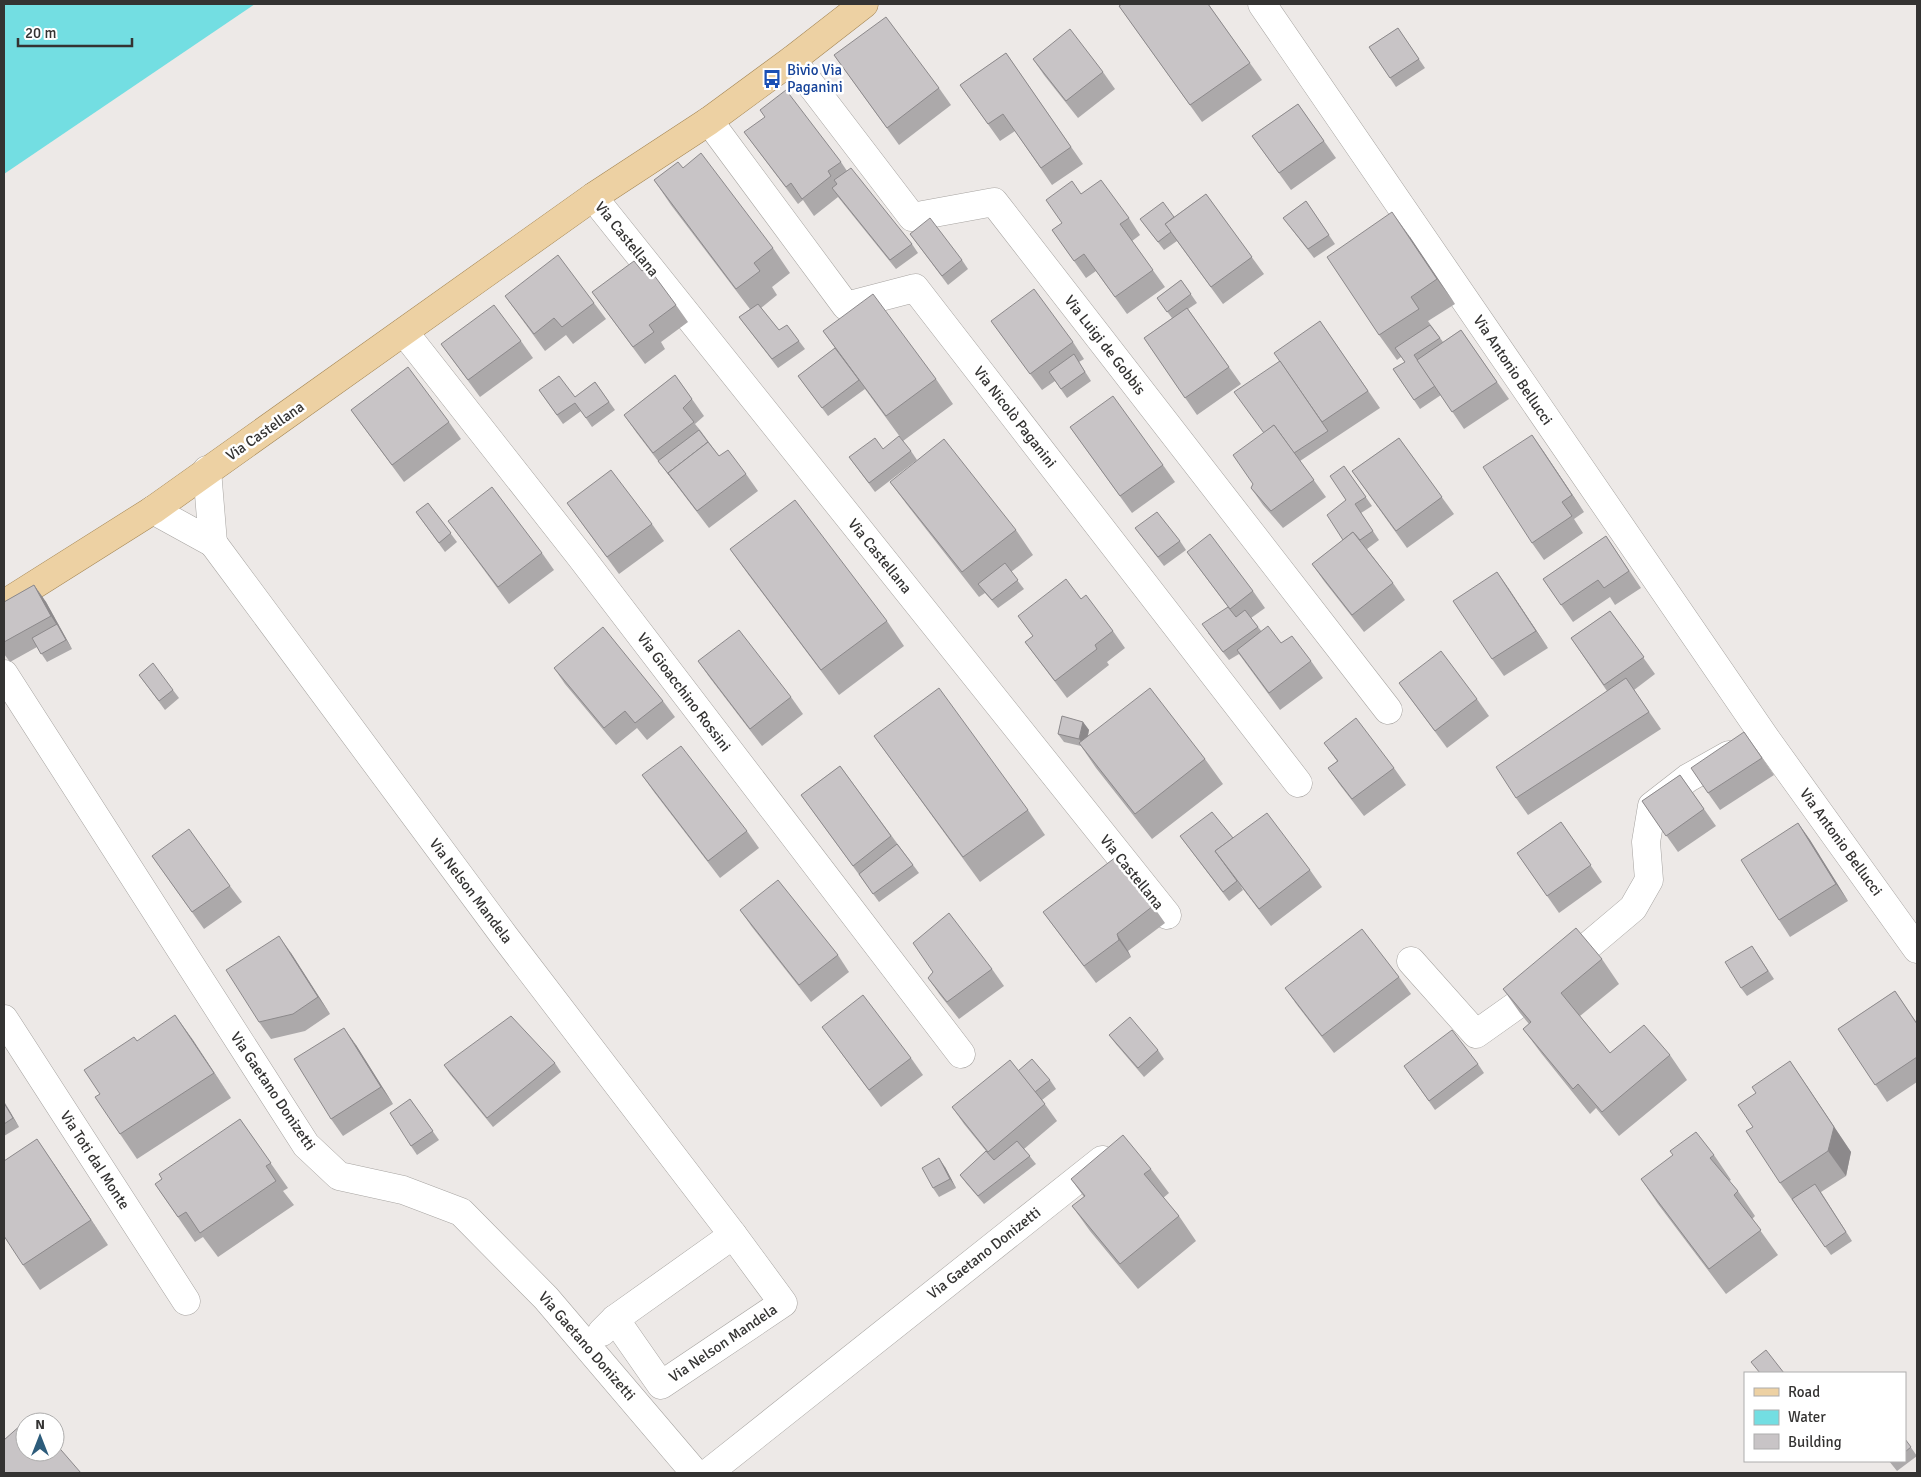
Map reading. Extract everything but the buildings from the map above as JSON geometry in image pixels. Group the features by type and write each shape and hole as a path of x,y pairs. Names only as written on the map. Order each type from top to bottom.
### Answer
{"main road":[{"name":"Via Castellana","path":"4,604 153,510 593,196 709,121 864,4"}],"street":[{"name":"Via Antonio Bellucci","path":"1262,4 1764,736 1917,949"},
{"name":"Via Luigi de Gobbis","path":"792,60 912,217 994,202 1388,710"},
{"name":"Via Nicolò Paganini","path":"709,121 846,306 915,288 1298,783"},
{"name":"Via Castellana","path":"593,196 1167,915"},
{"name":"Via Gioacchino Rossini","path":"404,332 581,557 961,1054"},
{"path":"207,470 213,542"},
{"name":"Via Nelson Mandela","path":"153,510 213,542 505,937 783,1303 661,1385 615,1319"},
{"name":"Via Gaetano Donizetti","path":"4,674 306,1145 339,1176 403,1190 461,1212 546,1298 694,1473"},
{"path":"1412,961 1476,1034 1524,1000 1633,908 1649,880 1646,842 1652,806 1688,778 1764,736"},
{"name":"Via Toti dal Monte","path":"4,1019 186,1301"},
{"name":"Via Gaetano Donizetti","path":"708,1473 1119,1146"},
{"path":"587,1346 615,1319 733,1235"}],"water":[{"path":"4,4 255,4 4,174"}],"place":[{"name":"Bivio Via Paganini","path":"772,79"}]}
